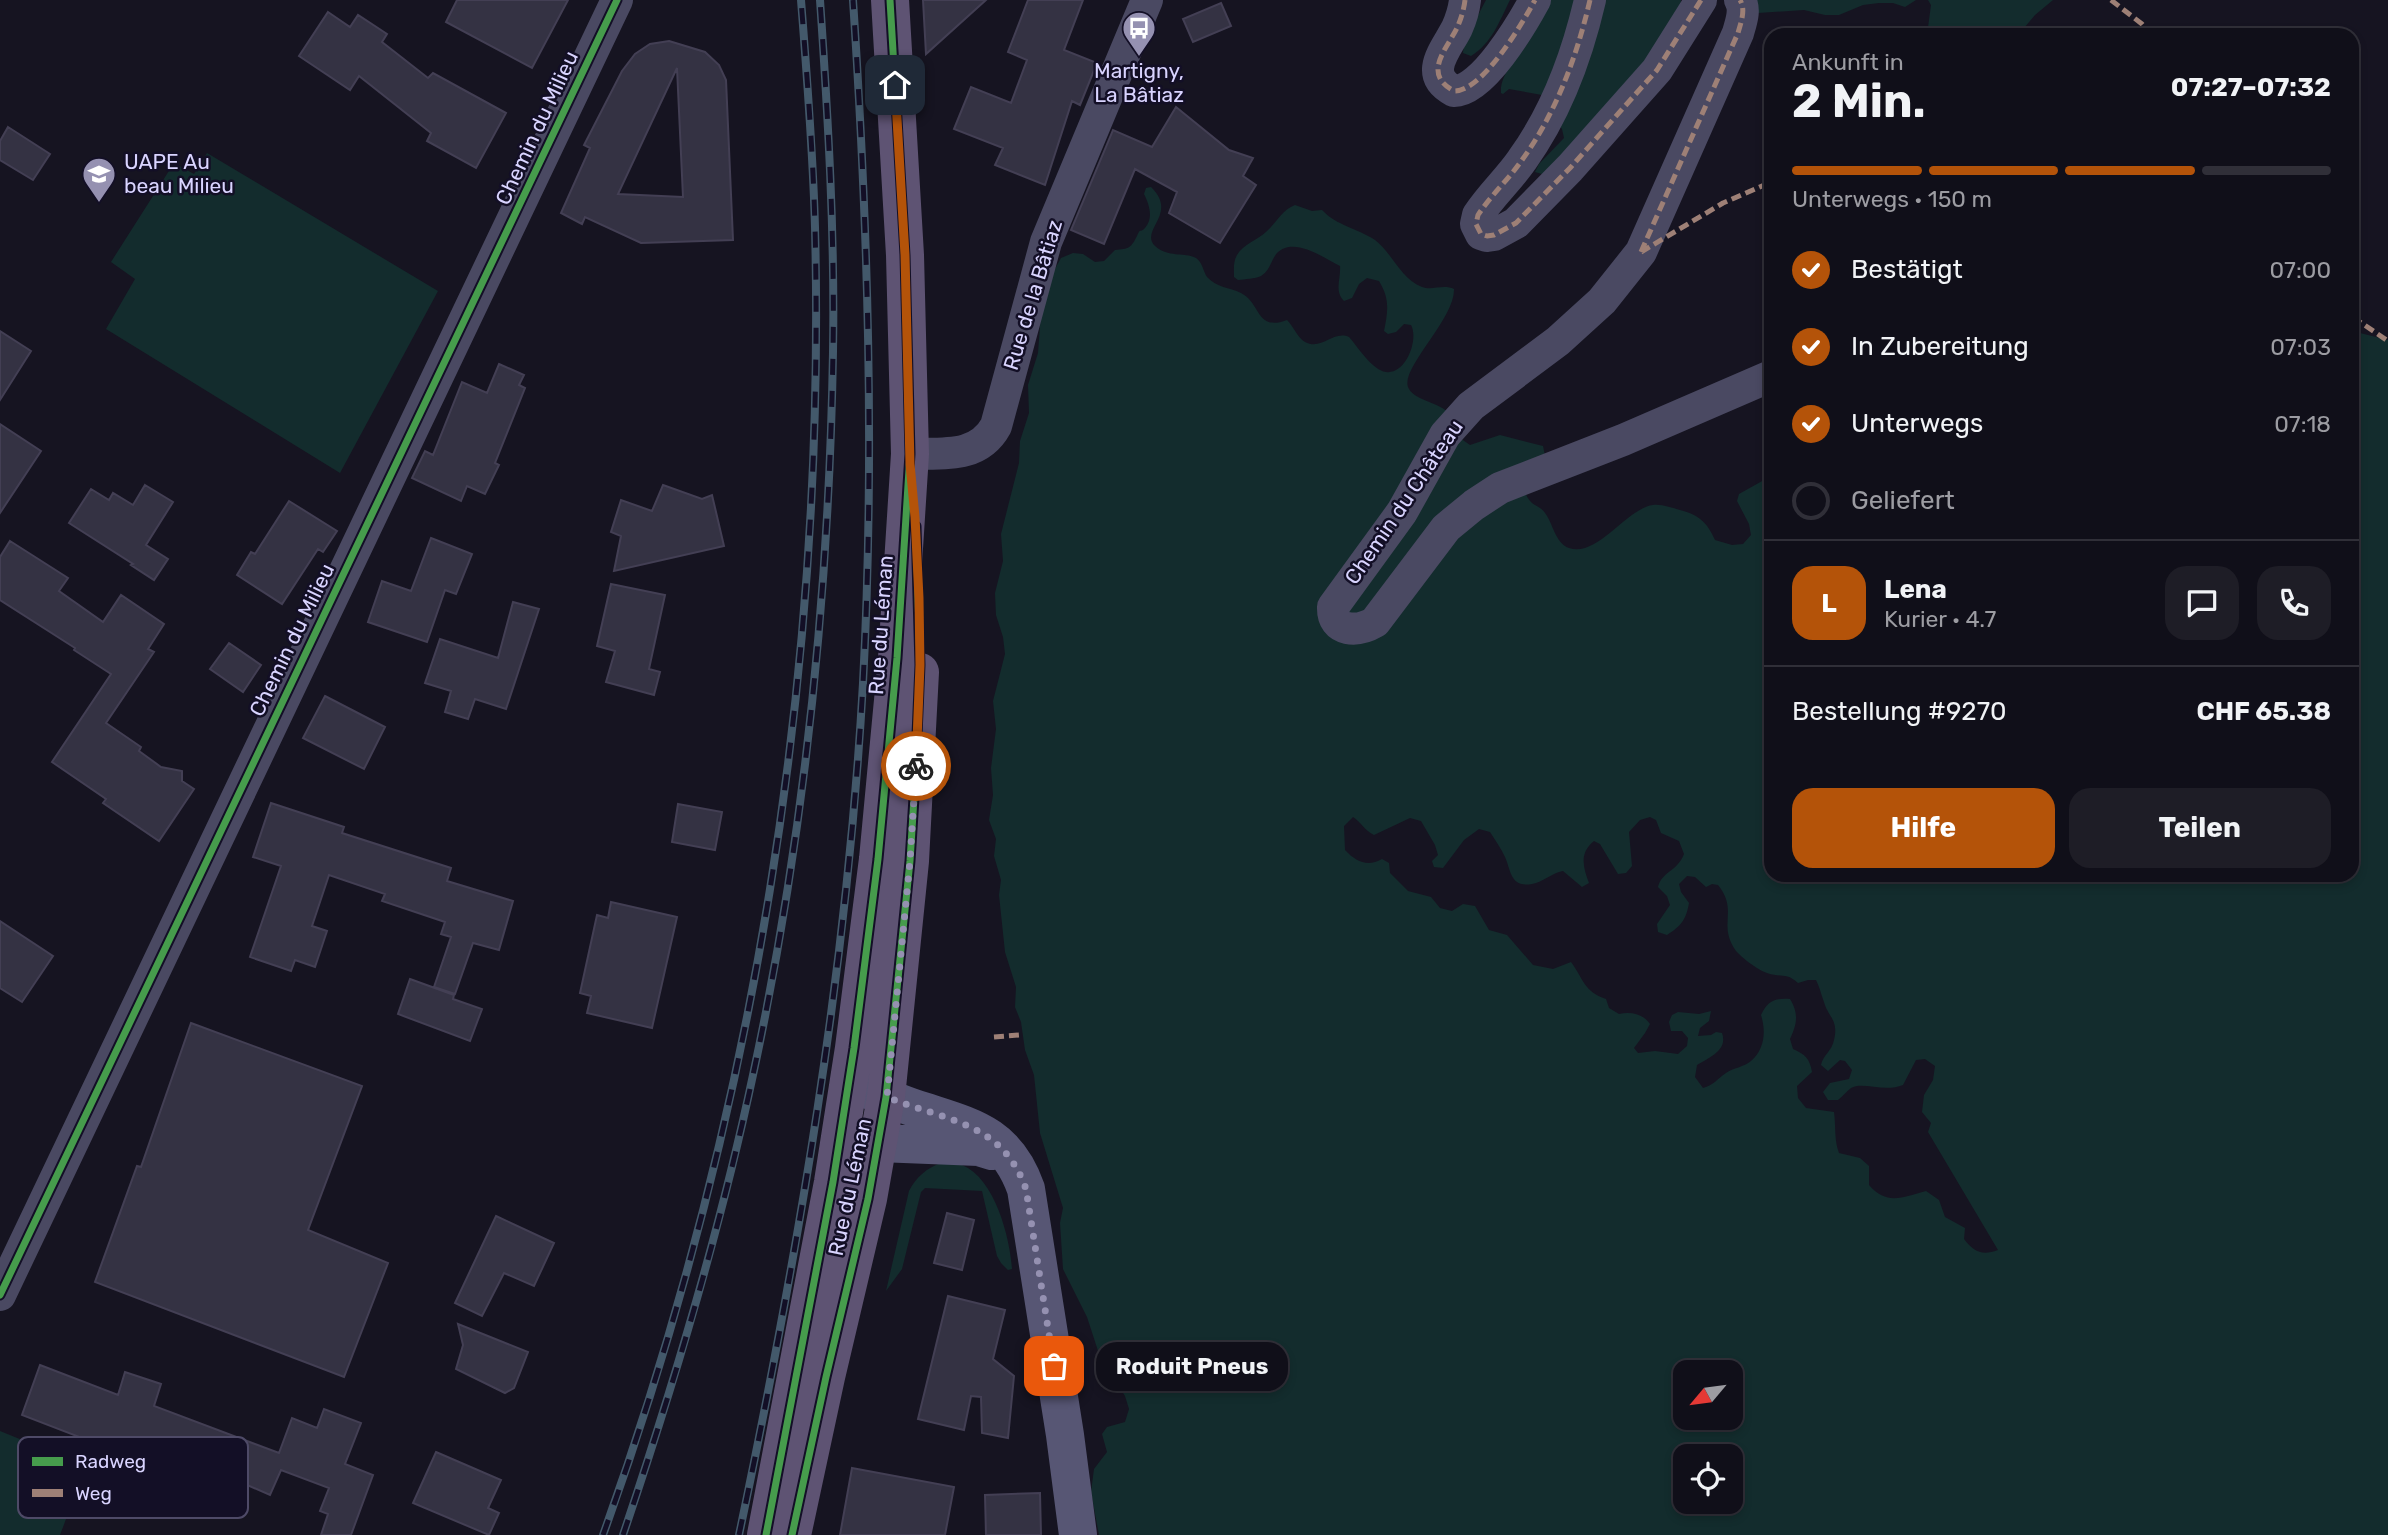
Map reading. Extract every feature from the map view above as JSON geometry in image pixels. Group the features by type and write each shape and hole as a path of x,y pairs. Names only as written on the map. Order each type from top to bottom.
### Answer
{"main road":[{"name":"Rue du Léman","path":"792,1535 887,1097 910,861 918,728 919,586 910,459 905,255 890,0"},
{"name":"Rue du Léman","path":"766,1535 795,1388 848,1082 880,834 900,626 910,459"}],"street":[{"name":"Chemin du Milieu","path":"0,1295 617,0"},
{"name":"Rue de la Bâtiaz","path":"910,459 968,452 990,437 996,426 1046,242 1147,0"},
{"path":"1465,0 1458,25 1443,52 1437,70 1441,82 1454,91 1467,89 1482,77 1535,0"},
{"path":"1590,0 1579,43 1561,90 1535,141 1478,215 1476,224 1481,234 1494,235 1516,223 1570,168 1657,70 1701,0"},
{"name":"Chemin du Château","path":"1740,0 1743,15 1738,33 1641,251 1602,301 1558,341 1471,406 1445,435 1402,512 1333,607 1337,623 1350,629 1363,630 1375,622 1446,528 1500,488 1623,440 1764,379"},
{"path":"848,1082 966,1125 996,1141 1017,1167 1026,1189 1078,1535"},
{"path":"840,1138 878,1143 957,1145 989,1149 1012,1169 1028,1207"}],"green space":[{"path":"1486,0 1510,0 1490,38 1471,56 1463,53 1464,42"},
{"path":"1550,0 1681,0 1680,25 1552,177 1535,172 1539,164 1564,138 1558,124 1553,97 1509,89 1501,93 1506,73 1527,44 1527,38"},
{"path":"1730,0 1916,0 1905,7 1893,3 1879,3 1863,5 1839,15 1825,15 1804,10 1758,13"},
{"path":"1928,0 2053,0 2024,28 1928,28 1931,5"},
{"path":"207,153 438,291 340,473 106,329 135,279 111,262 174,163 194,174"},
{"path":"1151,187 1159,197 1161,205 1151,240 1160,250 1196,258 1211,281 1241,293 1264,319 1277,323 1287,320 1305,342 1317,344 1338,336 1349,337 1371,363 1386,372 1399,368 1405,362 1412,347 1413,331 1411,325 1404,324 1396,332 1388,334 1384,331 1387,305 1379,281 1367,278 1359,284 1352,298 1344,301 1339,289 1340,266 1309,250 1292,247 1277,253 1261,276 1238,280 1234,277 1234,266 1240,251 1271,228 1283,213 1295,205 1312,211 1322,210 1334,220 1375,240 1408,278 1422,287 1454,289 1446,315 1411,370 1409,389 1450,414 1447,429 1470,445 1500,435 1543,446 1545,456 1521,484 1530,501 1548,517 1560,542 1569,548 1590,546 1633,514 1653,505 1667,506 1692,514 1709,528 1715,540 1732,545 1743,544 1751,535 1749,524 1737,501 1739,494 1764,480 1764,882 2359,882 2359,333 2388,340 2388,1535 1099,1535 1091,1492 1094,1469 1107,1452 1102,1434 1107,1427 1125,1422 1129,1409 1125,1396 1100,1357 1087,1317 1063,1269 1060,1223 1063,1208 1040,1133 1034,1075 1025,1050 1021,1022 1015,1007 1016,987 1005,952 999,895 1001,880 994,856 996,839 989,820 996,729 993,701 1005,654 996,615 995,593 1003,561 1001,534 1019,463 1020,441 1029,413 1028,385 1038,353 1041,313 1050,278 1061,258 1073,253 1083,254 1095,262 1104,261 1115,250 1127,248 1148,224 1149,207 1144,194 1146,188","holes":["1353,817 1374,835 1410,818 1421,821 1438,855 1432,861 1434,867 1443,868 1464,840 1479,829 1490,832 1515,881 1525,885 1536,883 1563,871 1582,887 1589,883 1584,855 1594,841 1600,844 1618,874 1626,873 1632,866 1629,832 1640,820 1650,817 1656,820 1661,833 1679,841 1684,854 1658,887 1667,896 1670,905 1657,924 1658,932 1667,935 1682,922 1689,903 1679,884 1687,876 1695,877 1706,887 1718,885 1724,894 1728,910 1728,933 1736,951 1742,957 1763,971 1787,976 1798,983 1816,980 1835,1028 1833,1044 1821,1065 1828,1071 1840,1060 1845,1061 1852,1070 1849,1079 1830,1083 1823,1092 1828,1100 1838,1100 1856,1086 1889,1088 1903,1085 1916,1060 1925,1059 1935,1066 1933,1080 1924,1095 1922,1112 1931,1123 1928,1132 1998,1250 1983,1253 1971,1247 1964,1239 1965,1228 1945,1217 1939,1200 1926,1191 1896,1198 1882,1196 1869,1185 1869,1166 1860,1158 1839,1153 1834,1112 1806,1108 1798,1098 1797,1086 1812,1072 1806,1058 1793,1049 1790,1039 1796,1014 1790,999 1772,1001 1761,1015 1763,1040 1756,1056 1703,1088 1695,1077 1697,1065 1717,1052 1723,1039 1722,1033 1716,1032 1698,1036 1700,1028 1709,1021 1711,1011 1699,1014 1678,1012 1672,1015 1669,1022 1671,1031 1682,1031 1688,1038 1687,1046 1678,1054 1655,1051 1638,1053 1634,1048 1650,1024 1644,1018 1636,1014 1619,1014 1609,1008 1606,999 1588,988 1571,962 1553,969 1533,965 1507,935 1489,930 1475,906 1463,904 1452,911 1440,908 1431,897 1408,891 1390,873 1389,863 1382,859 1372,863 1362,862 1349,854 1345,850 1344,826"]},
{"path":"941,1163 962,1165 974,1172 992,1195 1004,1226 1012,1269 1008,1270 997,1256 982,1191 925,1188 921,1192 902,1269 886,1291 909,1191 922,1174"},
{"path":"0,1431 18,1438 18,1518 66,1518 60,1535 0,1535"}],"building":[{"path":"457,0 568,0 532,68 446,22"},
{"path":"923,0 986,0 926,54"},
{"path":"1028,0 1083,0 1064,50 1097,63 1080,105 1072,101 1045,185 995,165 1003,148 954,129 971,87 1011,103 1027,60 1008,52"},
{"path":"1221,3 1231,26 1193,42 1183,19"},
{"path":"328,12 350,27 358,15 387,34 382,42 428,78 433,73 506,113 476,168 427,141 431,133 359,76 350,90 299,56"},
{"path":"669,41 705,52 719,65 726,80 733,240 641,243 585,217 582,224 561,213 590,148 584,145 622,71 635,54 650,44","holes":["677,68 683,197 618,194"]},
{"path":"1176,107 1229,150 1253,158 1243,176 1256,185 1220,243 1169,213 1177,192 1135,169 1104,244 1071,230 1113,130 1152,147"},
{"path":"8,127 50,154 33,180 0,160 0,141"},
{"path":"0,331 31,351 0,400"},
{"path":"499,364 524,375 519,385 525,388 495,463 499,465 485,494 467,486 461,501 412,478 425,451 433,455 462,382 487,393"},
{"path":"0,424 41,451 0,513"},
{"path":"145,485 173,502 146,545 168,559 154,580 69,523 91,489 109,500 113,493 133,505"},
{"path":"663,485 702,499 712,495 724,546 614,571 621,536 611,532 621,500 652,511"},
{"path":"289,501 337,531 323,552 318,549 282,604 237,575 251,552 255,554"},
{"path":"431,538 472,554 456,594 445,590 427,642 368,622 382,581 411,591"},
{"path":"10,541 68,578 59,591 103,622 121,595 164,624 148,649 154,652 106,723 141,747 139,751 161,767 182,771 182,781 194,789 159,841 103,803 106,799 52,762 111,674 0,600 0,557"},
{"path":"611,584 665,595 649,669 660,672 654,695 606,682 615,651 597,646"},
{"path":"513,602 539,609 506,709 475,699 468,719 445,712 451,691 425,683 440,639 498,658"},
{"path":"229,643 261,665 243,692 210,669"},
{"path":"325,696 385,727 364,769 303,738"},
{"path":"271,803 344,827 342,833 451,868 447,881 513,901 499,950 473,943 455,994 434,987 451,937 441,934 445,922 382,901 385,894 329,875 312,926 327,931 315,967 295,960 291,971 250,957 281,866 253,857"},
{"path":"678,804 722,812 715,850 672,842"},
{"path":"611,902 677,917 652,1028 587,1013 591,996 580,993 597,915 608,918"},
{"path":"0,921 53,956 22,1002 0,988"},
{"path":"410,979 454,995 453,999 482,1009 470,1041 398,1014"},
{"path":"191,1023 362,1086 308,1230 388,1263 344,1377 95,1282 137,1166 141,1167"},
{"path":"947,1213 974,1220 962,1270 934,1263"},
{"path":"496,1216 554,1243 534,1286 504,1273 482,1316 455,1303"},
{"path":"948,1296 1005,1310 993,1359 1014,1376 1008,1438 982,1433 981,1397 971,1396 964,1430 918,1419"},
{"path":"458,1324 528,1352 514,1388 505,1393 456,1369 463,1345"},
{"path":"40,1365 118,1395 125,1372 161,1384 154,1406 236,1437 79,1437 22,1415"},
{"path":"324,1409 361,1423 345,1464 373,1475 351,1535 321,1535 328,1514 320,1511 329,1488 281,1470 270,1495 248,1485 248,1441 279,1453 292,1418 317,1428"},
{"path":"436,1452 501,1480 488,1508 499,1513 489,1535 413,1503"},
{"path":"852,1468 954,1487 945,1535 840,1535"},
{"path":"1040,1493 1041,1535 986,1535 985,1495"}],"railway":[{"path":"603,1535 656,1377 701,1217 739,1055 770,891 793,726 808,560 815,394 815,227 801,0"},
{"path":"623,1535 695,1307 726,1191 771,986 800,806 819,625 831,443 833,264 820,0"},
{"path":"739,1535 781,1324 817,1111 845,898 863,683 869,512 868,342 863,171 853,0"}],"marked path":[{"path":"1465,0 1458,25 1439,61 1438,69 1444,84 1454,91 1477,81 1489,69 1511,40 1535,0"},
{"path":"1590,0 1572,63 1555,103 1522,160 1478,215 1476,224 1481,234 1494,235 1516,223 1570,168 1657,70 1701,0"},
{"path":"1641,252 1738,33 1743,12 1740,0"},
{"path":"2111,0 2145,28"},
{"path":"1641,252 1723,203 1764,185"},
{"path":"2359,321 2388,341"},
{"path":"994,1037 1019,1035"}],"cycle path":[{"path":"0,1295 617,0"},
{"path":"766,1535 833,1182 854,1048 878,859 897,658 910,454 905,255 890,0"},
{"path":"792,1535 868,1199 886,1097 910,861 915,782 920,665 916,526"}],"way so far":[{"path":"916,766 910,861 887,1097 984,1133 1006,1151 1017,1167 1026,1189 1054,1366"}],"place":[{"name":"Martigny, La Bâtiaz","path":"1139,58"},
{"name":"UAPE Au beau Milieu","path":"99,204"},
{"name":"Roduit Pneus","path":"1054,1366"}],"route":[{"path":"895,85 905,255 910,464 919,598 920,665 916,766"}]}
